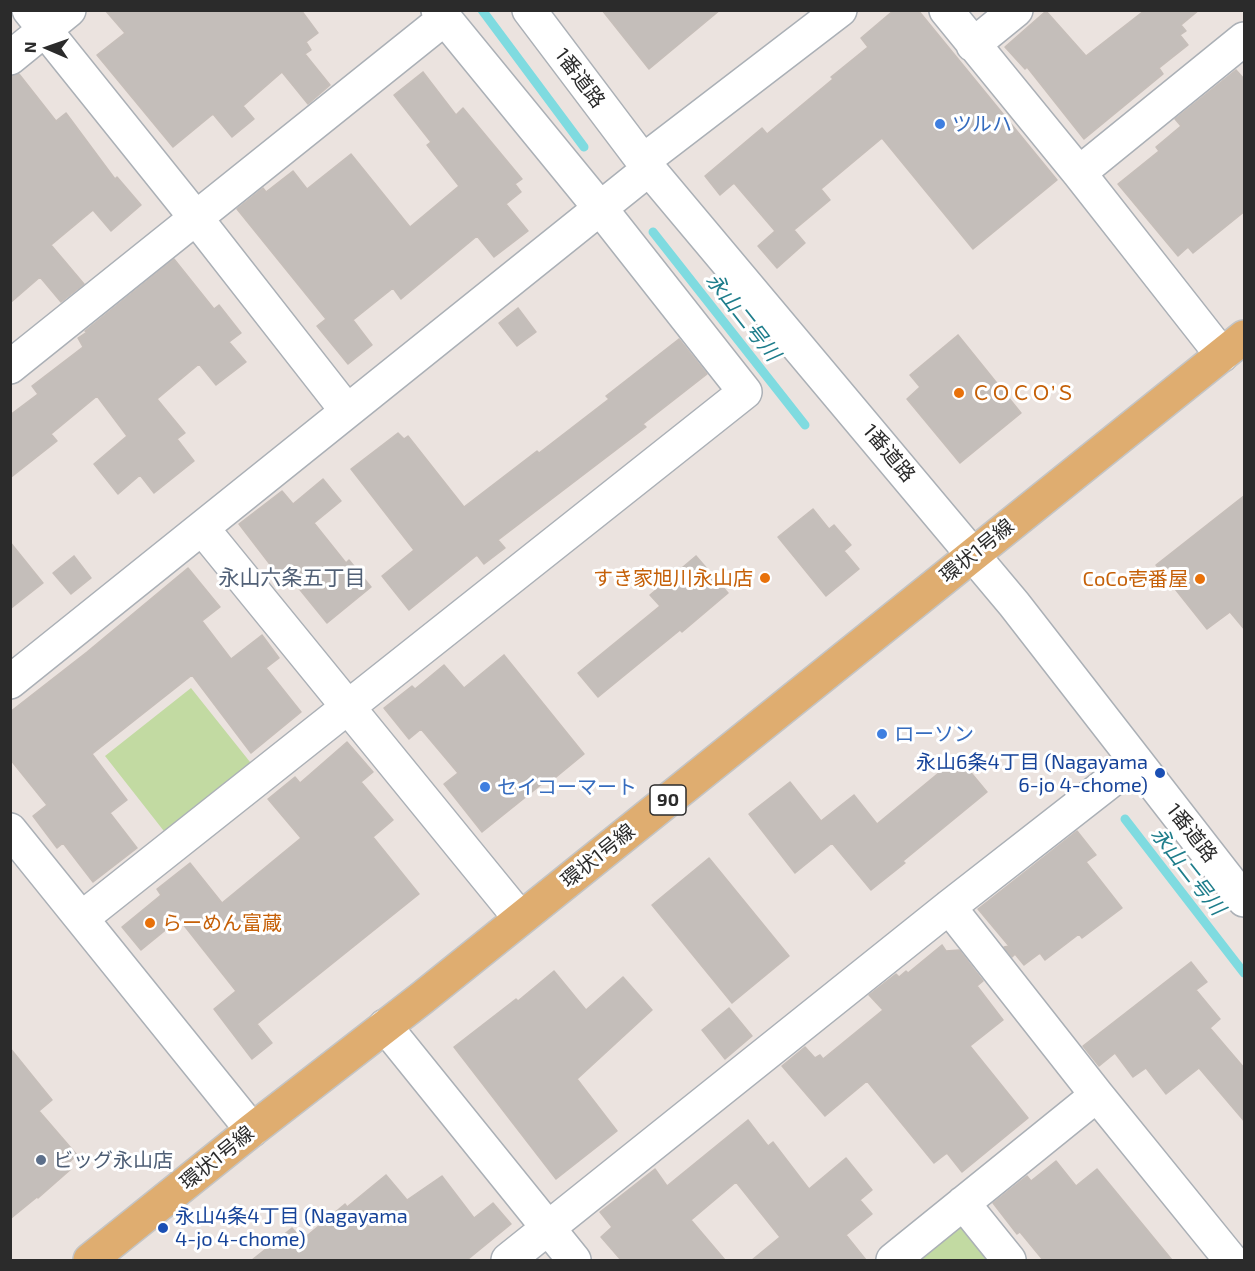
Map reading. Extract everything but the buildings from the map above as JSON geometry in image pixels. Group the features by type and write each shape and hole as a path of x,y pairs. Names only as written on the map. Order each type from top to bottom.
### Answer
{"main road":[{"name":"環状1号線","path":"90,1260 1233,346"}],"street":[{"name":"1番道路","path":"529,10 646,165 973,554 1245,900"},
{"path":"10,682 600,208 646,165 840,10"},
{"path":"946,10 1079,173 1233,346"},
{"path":"974,45 1016,10"},
{"path":"10,367 196,218 441,15 600,208 745,392 82,918"},
{"path":"10,58 47,17 196,218 347,411"},
{"path":"1079,173 1245,39"},
{"path":"202,528 520,918"},
{"path":"508,1260 949,907 1136,761"},
{"path":"10,830 252,1130"},
{"path":"949,907 1231,1260"},
{"path":"385,1026 574,1260"},
{"path":"893,1260 1097,1095"},
{"path":"963,1203 1009,1260"}],"green space":[{"path":"191,688 254,767 167,835 105,756"},
{"path":"963,1203 1009,1260 893,1260"}],"waterway":[{"name":"永山二号川","path":"482,10 584,147"},
{"name":"永山二号川","path":"653,232 805,425"},
{"name":"永山二号川","path":"1125,819 1244,973"}],"place":[{"name":"ツルハ","path":"940,124"},
{"name":"ＣＯＣＯ’Ｓ","path":"959,393"},
{"name":"すき家旭川永山店","path":"765,578"},
{"name":"CoCo壱番屋","path":"1200,579"},
{"name":"ローソン","path":"882,734"},
{"name":"永山6条4丁目 (Nagayama 6-jo 4-chome)","path":"1160,773"},
{"name":"セイコーマート","path":"485,787"},
{"name":"らーめん富蔵","path":"150,923"},
{"name":"ビッグ永山店","path":"41,1160"},
{"name":"永山4条4丁目 (Nagayama 4-jo 4-chome)","path":"163,1228"}],"district":[{"name":"永山六条五丁目","path":"292,578"}]}
